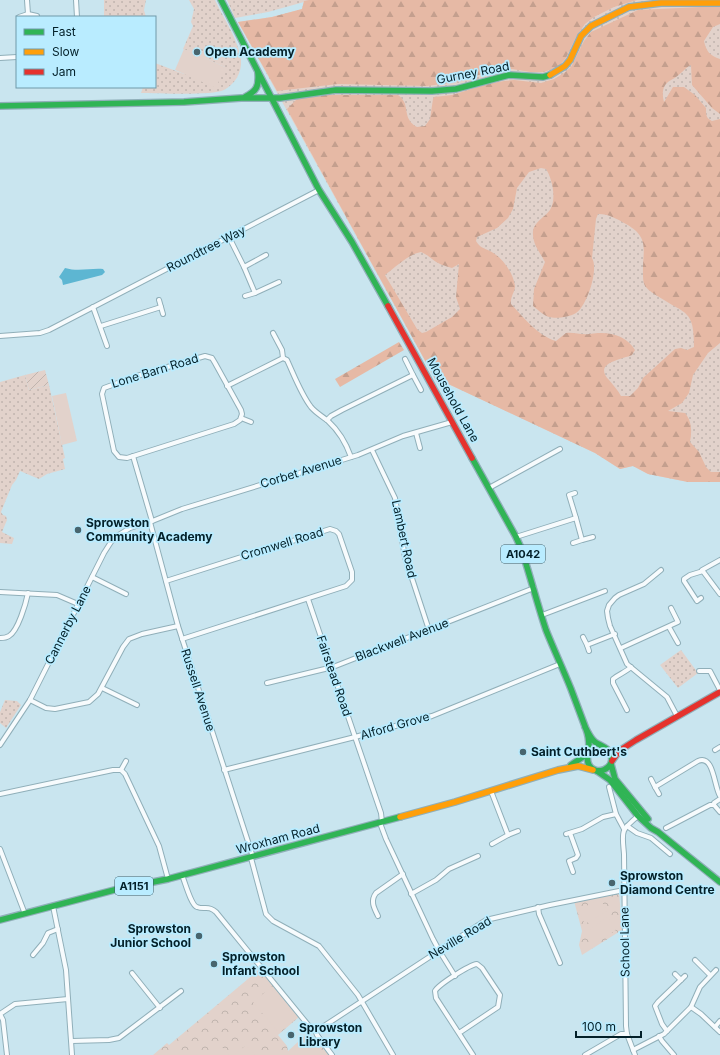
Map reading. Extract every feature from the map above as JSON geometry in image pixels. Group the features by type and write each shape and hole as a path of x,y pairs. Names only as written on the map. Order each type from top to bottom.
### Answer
{"main road":[{"name":"A1042","path":"221,0 272,98"},
{"name":"Gurney Road","path":"0,106 184,102 241,98 272,98 336,90 449,90 509,76 543,77 552,75 566,66 581,36 591,26 622,10 634,5 651,3 720,2"},
{"path":"241,98 256,91 258,86 258,73"},
{"name":"Mousehold Lane","path":"272,98 319,190 352,242 453,421 516,537 525,559 542,615 585,726 594,741 611,753 613,774 615,779 658,832"},
{"path":"596,771 606,770 619,751 720,691"},
{"name":"Mousehold Lane","path":"585,726 588,741 588,763 590,767 596,771"},
{"path":"588,753 595,747 617,748 636,740"},
{"name":"Wroxham Road","path":"0,920 118,889 182,875 381,823 558,770 571,765 588,753"},
{"name":"Wroxham Road","path":"558,770 578,766 596,771"},
{"path":"596,771 610,780 638,816 651,828 720,882"}],"street":[{"path":"27,0 28,14"},
{"path":"76,0 77,16"},
{"path":"22,16 28,14 37,16"},
{"path":"0,58 16,57"},
{"name":"Roundtree Way","path":"0,336 44,332 319,190"},
{"path":"229,236 255,293"},
{"path":"244,267 266,255"},
{"path":"245,296 279,282"},
{"path":"159,300 163,314"},
{"path":"93,307 107,346"},
{"path":"101,326 161,307"},
{"path":"273,333 282,350 283,358 287,360 308,402 318,414 327,420 340,434 350,457"},
{"name":"Lone Barn Road","path":"205,356 212,358 227,386 241,410 241,418 238,422 133,456 118,459 114,451 102,394 102,391 106,386 205,356"},
{"path":"227,386 283,358"},
{"path":"405,359 421,390"},
{"path":"327,420 330,416 413,375"},
{"path":"241,418 251,422"},
{"name":"Corbet Avenue","path":"151,522 189,507 372,450 403,436 453,421"},
{"path":"416,433 420,448"},
{"path":"489,488 560,449"},
{"name":"Lambert Road","path":"372,450 395,498 405,557 429,630"},
{"path":"133,456 151,522"},
{"path":"564,497 574,493"},
{"path":"569,495 582,540"},
{"path":"516,537 576,518"},
{"name":"Cannerby Lane","path":"0,745 30,700 104,553 111,542 125,530 151,522"},
{"name":"Russell Avenue","path":"151,522 178,626 252,857 264,910 273,921 319,946 361,1001 393,1055"},
{"name":"Cromwell Road","path":"166,581 330,529 339,534 352,572 352,580 346,586 182,639"},
{"path":"573,543 593,537"},
{"path":"699,601 685,583 684,579 690,575 703,571 702,570 720,560"},
{"path":"661,570 644,584 619,595 612,601 607,611 610,626 615,634 625,659 631,667 667,697 677,716"},
{"path":"703,571 720,594"},
{"path":"92,577 126,594"},
{"name":"Blackwell Avenue","path":"267,683 331,667 534,588"},
{"path":"542,615 605,591"},
{"path":"0,592 57,595 78,604"},
{"path":"0,638 9,637 13,633 26,604 28,593"},
{"name":"Fairstead Road","path":"308,599 381,813 381,823 386,839 439,950 455,976"},
{"path":"621,648 678,622 671,608"},
{"path":"30,700 46,708 55,710 89,702 102,688 123,647 129,639 142,634 178,626"},
{"path":"669,627 678,643"},
{"path":"587,645 615,634"},
{"path":"583,637 589,651"},
{"name":"Alford Grove","path":"224,770 432,716 560,664"},
{"path":"627,710 613,683 613,679 631,667"},
{"path":"699,671 710,671 720,691"},
{"path":"102,688 137,705"},
{"path":"715,750 720,747"},
{"path":"655,787 702,759 708,761 711,766 717,792 720,798 714,803 714,805 705,807 666,828"},
{"path":"121,770 126,761"},
{"path":"0,794 113,770 121,770"},
{"path":"121,770 159,846 168,878"},
{"path":"651,779 659,794"},
{"name":"School Lane","path":"609,787 616,814 626,828 622,837 624,854 627,1034 635,1055"},
{"path":"491,791 508,835"},
{"path":"714,805 720,812"},
{"path":"573,872 568,861 576,858 578,855 568,833 582,829 603,817 616,814"},
{"path":"638,816 626,828 649,838 670,854"},
{"path":"492,844 518,831"},
{"path":"0,849 24,914"},
{"path":"411,894 436,880 449,869 474,860 478,856"},
{"path":"378,916 373,905 374,896 403,874"},
{"path":"182,875 193,904 199,908 208,907 216,912 309,1026 315,1030 332,1055"},
{"name":"Neville Road","path":"315,1030 321,1028 486,920 538,907 624,890"},
{"path":"52,906 66,970 72,1055"},
{"path":"538,907 539,914 560,963"},
{"path":"33,955 43,943 48,933 58,929"},
{"path":"695,960 710,975"},
{"path":"459,1033 498,1007 500,995 482,968 476,964 470,966 439,986 435,992 436,998 473,1055"},
{"path":"633,1050 667,1031 691,1007 700,987 716,970"},
{"path":"132,973 160,1008"},
{"path":"675,974 681,980"},
{"path":"667,1031 662,1024 655,1006 685,976"},
{"path":"72,1041 109,1040 119,1038 181,991"},
{"path":"7,1055 3,1020 0,1014 15,1004 68,999"},
{"path":"691,1007 701,1014 720,1032"},
{"path":"715,1027 720,1021"},
{"path":"585,1055 621,1034 627,1034"},
{"path":"659,1036 674,1055"}],"green space":[{"path":"104,0 146,0 144,10 146,16 104,16"},
{"path":"189,0 215,0 237,44 241,65 237,78 228,88 218,92 197,94 141,93 143,88 156,88 156,63 184,74 225,67 183,49 193,26 191,22 194,9"},
{"path":"227,0 720,0 720,482 688,482 648,474 633,466 620,469 595,453 444,382 439,386 238,22 272,17 302,9 304,2 268,12 235,18"},
{"path":"637,0 614,7 594,17 585,24 576,37 566,58 558,67 544,72 530,72 512,69 491,71 457,82 427,86 338,84 277,91 238,22 272,17 302,9 304,1"},
{"path":"720,6 720,24 713,27 704,41 709,53 720,59 720,114 712,108 692,85 691,65 666,84 663,94 664,102 673,87 684,87 695,95 706,108 706,114 709,119 712,121 720,119 720,343 708,353 693,375 689,393 682,403 668,411 685,413 691,427 690,442 699,452 706,467 711,472 720,472 720,482 688,482 648,474 633,466 620,469 595,453 444,382 439,386 287,109 297,99 322,95 398,95 404,101 408,118 411,123 417,127 425,126 430,119 434,97 452,95 488,84 504,81 514,80 541,83 554,79 571,67 584,41 591,32 638,10","holes":["541,168 546,169 550,178 553,189 553,200 550,210 538,222 533,231 535,244 545,262 534,289 533,306 545,315 552,318 570,316 580,309 591,287 594,270 592,258 596,219 598,214 602,214 619,220 634,229 639,234 644,246 643,282 645,286 653,294 682,311 690,320 694,335 694,347 687,350 681,348 675,349 643,378 638,388 630,396 621,396 605,374 604,370 610,363 632,355 635,350 632,345 619,336 609,333 566,333 556,341 549,339 531,326 511,304 515,286 512,275 503,261 476,241 477,237 497,228 508,218 513,209 517,188 529,172","421,252 437,262 452,268 459,264 456,297 460,309 452,317 422,333 417,329 385,275 406,258"]},
{"path":"184,49 225,67 216,88 175,70"},
{"path":"399,342 404,350 340,387 335,379"},
{"path":"45,370 49,385 29,390 25,375"},
{"path":"25,375 29,390 49,385 65,458 63,459 65,469 47,474 39,479 20,471 12,485 1,512 6,516 7,520 2,532 14,538 12,544 0,543 0,382"},
{"path":"66,393 77,441 62,445 52,396"},
{"path":"681,650 698,673 678,688 660,665"},
{"path":"5,700 17,701 21,705 6,728 0,723 0,712"},
{"path":"619,891 622,930 582,955 579,945 582,931 574,901"},
{"path":"600,898 607,911 585,924 578,911"},
{"path":"608,917 616,930 597,942 589,930"},
{"path":"260,969 299,1017 278,1035 287,1046 288,1051 309,1032 329,1055 153,1055 167,1043 169,1045"},
{"path":"270,988 296,1019 279,1033 253,1002"},
{"path":"310,1038 325,1055 296,1055 294,1052"},
{"path":"246,1045 255,1055 234,1055"},
{"path":"221,1046 229,1055 211,1055"}],"water":[{"path":"65,268 75,270 103,269 105,272 102,275 63,285 62,280 59,277"}],"traffic: fast":[{"path":"221,0 319,190 352,242 388,306"},
{"path":"245,97 255,90 258,81 258,73"},
{"path":"0,106 184,102 241,98 280,98 336,90 432,91 456,89 509,75 543,77 550,75"},
{"path":"472,458 521,548 546,630 571,689 582,719 586,729 587,731 588,738 589,745 587,758 589,765 592,769 600,771 604,770 611,764 611,755 607,749 595,742 590,737 589,735 586,729 585,727"},
{"path":"571,765 587,754"},
{"path":"611,764 615,779 648,819"},
{"path":"597,771 610,780 638,816 651,828 720,882"},
{"path":"0,920 118,889 168,879 400,817"}],"traffic: slow":[{"path":"550,75 565,66 570,60 581,36 591,26 629,7 661,3 720,3"},
{"path":"400,817 455,802 558,770 578,766 593,770"}],"traffic: jam":[{"path":"388,306 472,458"},
{"path":"612,761 619,751 636,740 720,692"}],"place":[{"name":"Open Academy","path":"197,52"},
{"name":"Sprowston Community Academy","path":"78,530"},
{"name":"Saint Cuthbert's","path":"523,752"},
{"name":"Sprowston Diamond Centre","path":"612,883"},
{"name":"Sprowston Junior School","path":"199,936"},
{"name":"Sprowston Infant School","path":"214,964"},
{"name":"Sprowston Library","path":"291,1035"}]}
